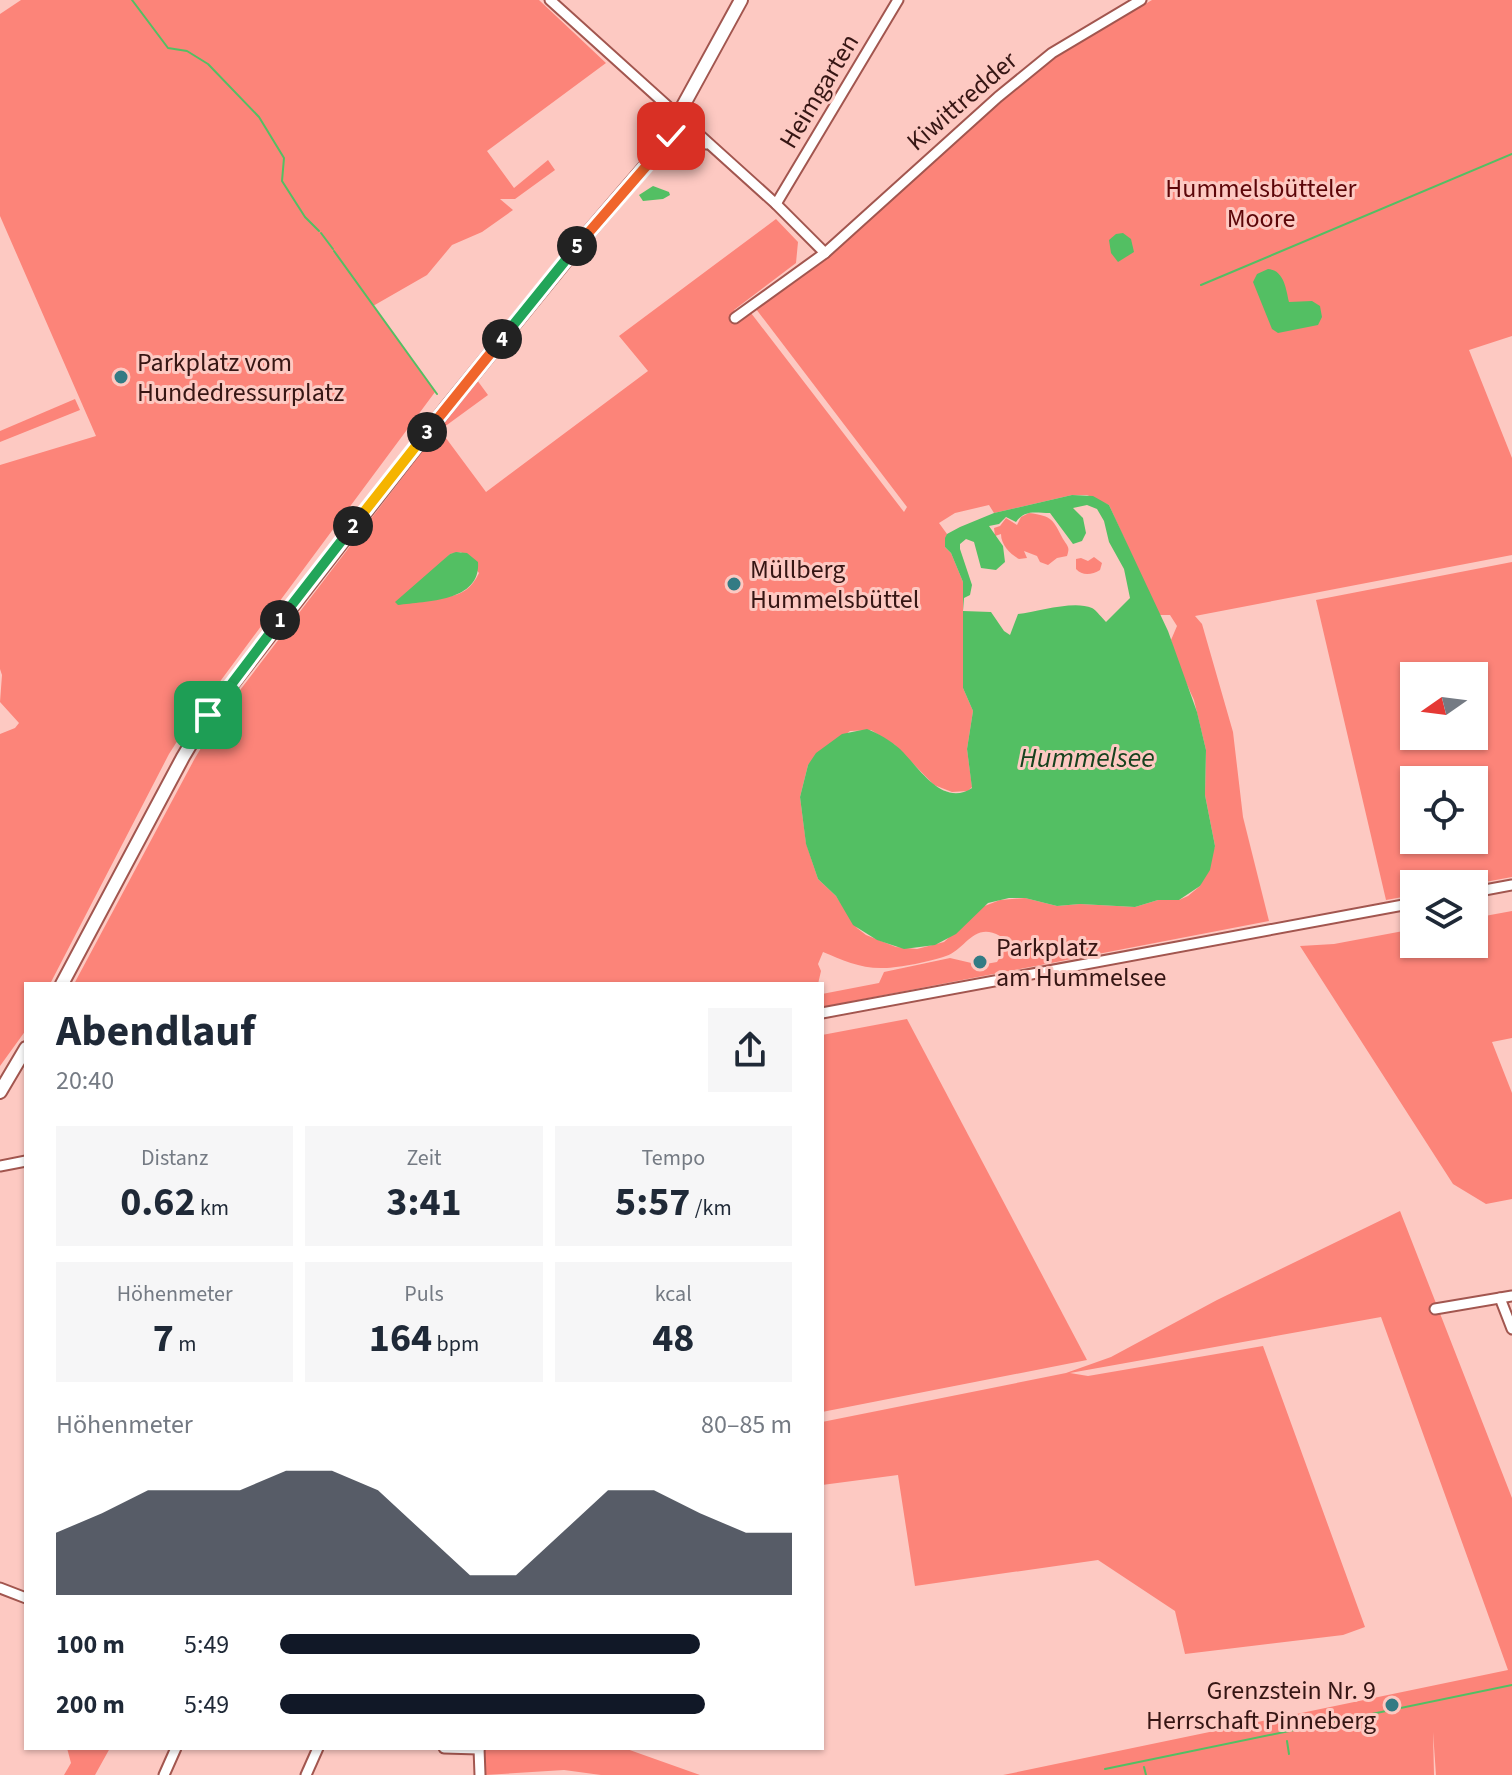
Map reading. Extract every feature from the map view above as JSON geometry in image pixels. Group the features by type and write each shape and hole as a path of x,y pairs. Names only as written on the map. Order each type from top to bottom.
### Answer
{"main road":[{"path":"63,982 193,739 218,702 447,407 636,176 666,127 675,119 741,0"},
{"path":"0,1092 24,1051"}],"street":[{"path":"550,0 675,119 776,204 825,253"},
{"name":"Heimgarten","path":"776,204 898,0"},
{"name":"Kiwittredder","path":"735,318 825,253 998,97 1052,53 1141,0"},
{"path":"1488,889 1512,885"},
{"path":"824,1013 1400,906"},
{"path":"0,1166 24,1161"},
{"path":"1435,1309 1512,1296"},
{"path":"1500,1298 1512,1329"},
{"path":"0,1588 24,1597"},
{"path":"164,1775 175,1750"},
{"path":"306,1775 317,1750"},
{"path":"479,1750 480,1775"}],"green space":[{"path":"21,0 539,0 606,63 487,151 514,188 548,160 555,170 515,199 500,199 513,210 482,232 452,245 427,275 373,306 435,392 187,726 169,754 51,982 24,982 24,1033 0,1066 0,734 19,723 0,702 0,465 96,436 0,216 0,14"},
{"name":"Hummelsbütteler Moore","path":"1152,0 1512,0 1512,336 1469,350 1512,458 1512,555 1195,616 1202,624 1233,732 1243,817 1269,921 824,1007 824,994 879,983 884,972 950,958 980,965 997,962 1003,952 1000,936 983,932 946,956 890,968 860,965 823,952 818,964 821,971 818,982 75,982 221,715 477,380 488,395 440,430 486,492 648,371 619,336 776,219 798,242 796,263 734,310 742,320 751,313 904,512 907,507 756,309 828,256 1054,57","holes":["1072,495 1087,495 1109,505 1159,615 1170,615 1177,626 1171,640 1178,665 1194,700 1206,750 1205,795 1215,846 1200,886 1179,900 1158,900 1135,907 1057,906 1025,898 1000,900 982,907 944,942 917,949 896,947 866,935 857,928 836,896 818,879 806,843 800,797 808,765 850,731 871,730 895,745 934,785 952,792 968,791 972,787 967,749 973,711 963,688 963,582 951,553 945,547 947,534 939,523 955,513 989,505 994,513","461,552 479,573 466,590 446,597 436,569 450,554"]},
{"path":"75,399 80,410 0,442 0,431"},
{"path":"1029,513 1048,518 1054,523 1068,547 1067,556 1057,558 1048,565 1024,551 1027,558 1019,559 1007,549 1001,534 995,536 994,528 1006,518 1017,525 1021,517"},
{"path":"1094,557 1102,563 1100,570 1087,574 1076,569 1076,559 1088,561"},
{"path":"1512,562 1512,877 1488,881 1488,870 1400,870 1400,898 1386,900 1316,600"},
{"path":"1512,911 1512,1038 1492,1042 1512,1093 1512,1199 1486,1204 1453,1184 1300,946 1334,944 1400,932 1400,958 1488,958 1488,915"},
{"path":"907,1019 1087,1360 824,1412 824,1035"},
{"path":"1400,1211 1512,1498 1512,1775 1436,1775 1433,1732 1434,1775 1003,1775 1508,1670 1381,1317 1070,1373 1088,1376 1263,1346 1365,1627 1343,1635 1185,1654 1175,1611 1098,1560 915,1586 898,1475 824,1485 824,1422 1066,1373 1111,1357 1217,1300"},
{"path":"68,1750 109,1750 95,1775 64,1775 71,1763"},
{"path":"483,1750 630,1750 700,1775 601,1775 564,1770 485,1775"}],"water":[{"path":"653,186 670,195 643,201 639,195"},
{"path":"1123,233 1131,239 1134,252 1118,262 1111,253 1109,240"},
{"path":"1268,269 1281,276 1289,302 1312,301 1320,306 1322,317 1318,325 1278,333 1272,329 1253,282 1257,274"},
{"name":"Hummelsee","path":"1072,495 1093,496 1109,505 1168,631 1197,712 1206,750 1205,795 1215,846 1210,870 1200,886 1179,900 1158,900 1135,907 1057,906 1025,898 1009,898 988,903 956,934 935,945 904,949 877,940 853,925 836,896 818,879 806,844 800,797 808,765 816,753 842,734 867,729 896,746 941,789 961,793 972,788 967,749 973,711 963,688 963,611 963,582 951,553 945,547 945,538 960,527 994,513","holes":["1087,505 1097,509 1104,521 1109,542 1124,569 1130,598 1106,622 1094,609 1084,606 1018,614 1010,635 991,612 963,611 964,598 970,595 972,585 960,549 960,544 966,539 974,542 981,568 996,570 1005,562 1003,546 989,526 999,524 1006,517 1016,522 1027,513 1050,513 1073,544 1082,541 1086,533 1083,518 1073,508"]},
{"path":"467,553 478,562 477,575 471,585 450,597 398,605 395,602 450,554"}],"waterway":[{"path":"132,0 168,48 187,51 208,64 259,117 284,158 282,181 305,217 319,231"},
{"path":"1201,285 1512,154"},
{"path":"321,233 333,249"},
{"path":"334,251 437,394"},
{"path":"1105,1769 1512,1685"},
{"path":"1287,1741 1289,1754"},
{"path":"1144,1767 1146,1775"}],"place":[{"name":"Parkplatz vom Hundedressurplatz","path":"121,377"},
{"name":"Müllberg Hummelsbüttel","path":"734,584"},
{"name":"Parkplatz am Hummelsee","path":"980,962"},
{"name":"Grenzstein Nr. 9 Herrschaft Pinneberg","path":"1392,1705"}],"route":[{"path":"208,715 447,407 671,136"}]}
